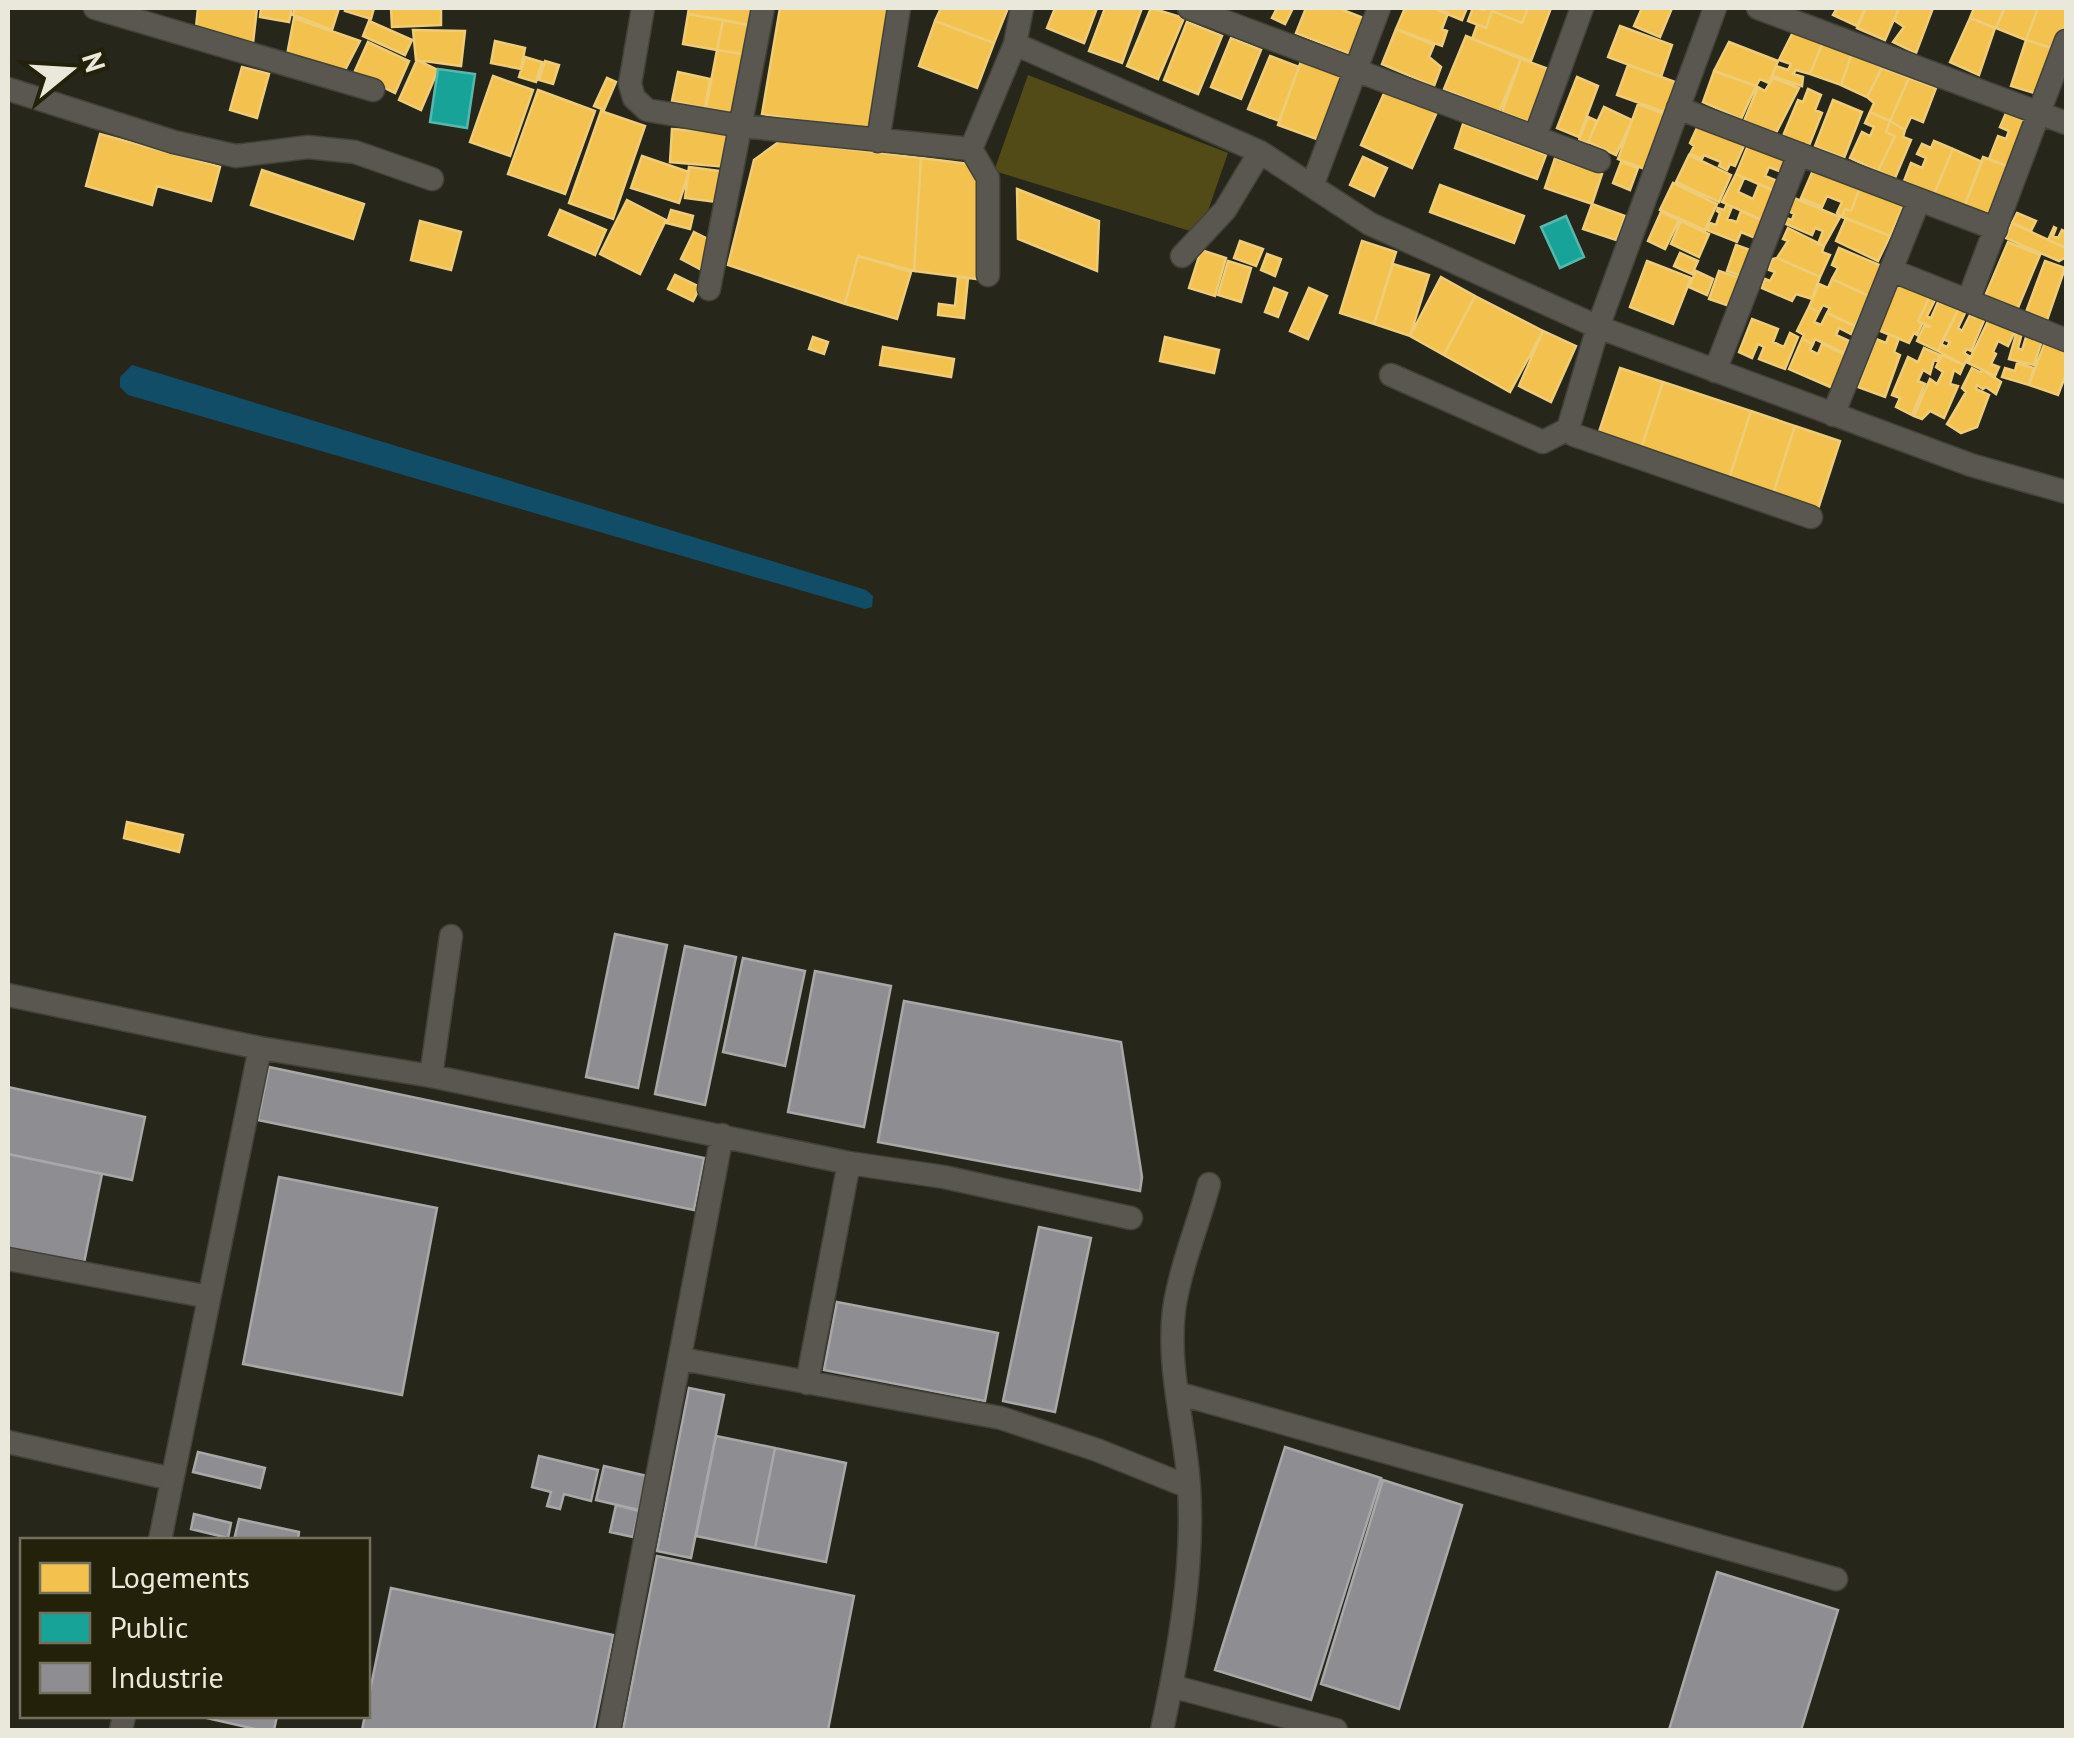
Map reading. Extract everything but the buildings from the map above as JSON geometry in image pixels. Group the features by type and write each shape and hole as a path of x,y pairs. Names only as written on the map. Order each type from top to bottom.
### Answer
{"street":[{"path":"95,8 373,90"},
{"path":"643,8 630,84 634,98 647,110 741,126 971,149"},
{"path":"709,289 763,8"},
{"path":"878,142 899,8"},
{"path":"971,149 1015,44 1022,8"},
{"path":"1189,8 1598,161"},
{"path":"1312,186 1379,8"},
{"path":"1535,137 1582,8"},
{"path":"1391,375 1542,442 1568,429 1598,327 1715,8"},
{"path":"1758,8 2066,123"},
{"path":"1968,302 2066,42"},
{"path":"1015,44 1260,152 1370,224 1598,327 1971,465 2065,486"},
{"path":"8,88 220,153 236,156 308,147 355,152 432,179"},
{"path":"1678,108 1996,229"},
{"path":"971,149 988,178 988,276"},
{"path":"1182,256 1226,210 1260,152"},
{"path":"1715,371 1799,154"},
{"path":"1833,415 1919,200"},
{"path":"1891,270 2066,340"},
{"path":"1568,429 1574,435 1811,517"},
{"path":"431,1076 451,936"},
{"path":"8,995 260,1048 431,1076 848,1163 944,1177 1132,1218"},
{"path":"160,1538 260,1048"},
{"path":"609,1730 722,1135"},
{"path":"808,1382 848,1163"},
{"path":"1162,1730 1189,1562 1189,1487 1173,1354 1174,1306 1209,1184"},
{"path":"8,1259 209,1297"},
{"path":"682,1360 1002,1418 1189,1487"},
{"path":"1178,1393 1836,1579"},
{"path":"8,1442 172,1480"},
{"path":"1172,1686 1336,1730"}],"shaded area":[{"path":"1028,75 1228,153 1200,234 994,171"}],"water":[{"path":"132,365 866,590 873,596 872,607 865,609 128,395 120,387 120,377"}]}
